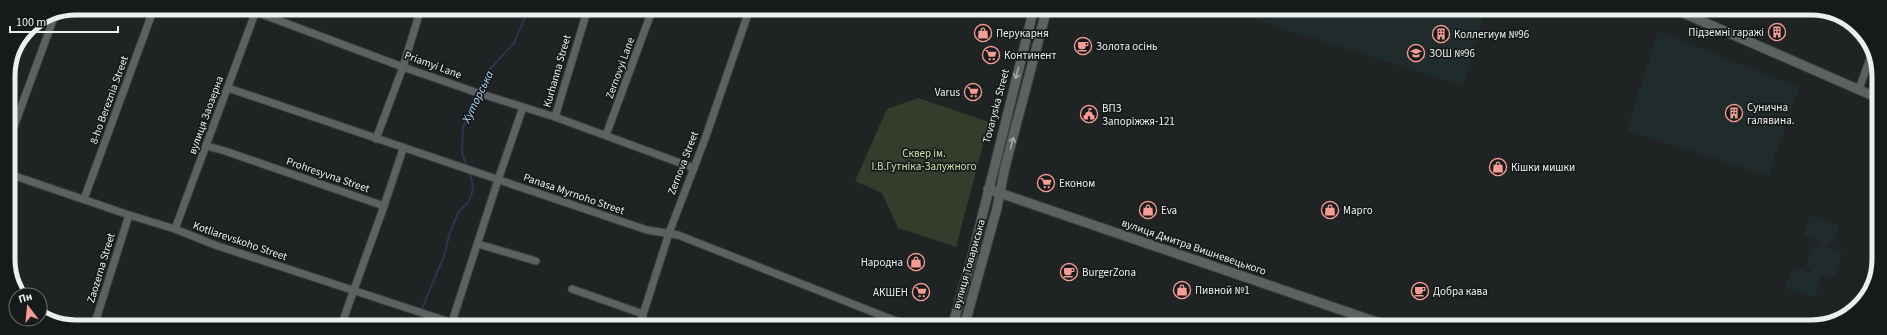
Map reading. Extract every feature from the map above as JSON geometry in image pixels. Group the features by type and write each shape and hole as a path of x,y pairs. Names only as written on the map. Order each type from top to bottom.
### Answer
{"street":[{"name":"8-ho Bereznia Street","path":"84,199 151,15"},
{"name":"вулиця Заозерна","path":"175,229 254,15"},
{"name":"Priamyi Lane","path":"269,15 402,66 478,93 555,117 694,168"},
{"path":"376,140 419,15"},
{"name":"Kurhanna Street","path":"555,117 586,15"},
{"name":"Zernovyi Lane","path":"606,135 650,15"},
{"name":"Zernova Street","path":"641,320 669,233 694,168 748,15"},
{"name":"Tovaryska Street","path":"972,257 994,163 1032,15"},
{"path":"1001,192 1005,167 1045,15"},
{"path":"1688,15 1872,95"},
{"path":"15,124 53,20"},
{"path":"1859,89 1870,59"},
{"name":"Panasa Myrnoho Street","path":"228,88 376,140 641,228 687,238 893,320"},
{"path":"453,320 523,107"},
{"name":"Prohresyvna Street","path":"206,146 384,206"},
{"path":"343,320 403,149"},
{"path":"994,163 995,169 998,171 1005,167"},
{"name":"Kotliarevskoho Street","path":"15,176 175,229 215,245 421,311 442,320"},
{"name":"вулиця Дмитра Вишневецького","path":"988,189 1001,192 1371,320"},
{"name":"вулиця Товариська","path":"966,320 1001,192"},
{"name":"Zaozerna Street","path":"96,320 129,215"},
{"path":"478,244 536,261"},
{"name":"вулиця Товариська","path":"954,320 972,257"},
{"path":"572,289 643,314"}],"shaded area":[{"path":"1241,15 1251,15 1250,18"},
{"name":"ЗОШ №96","path":"1258,15 1484,15 1463,86 1256,20"},
{"path":"1658,31 1799,88 1768,176 1627,130"},
{"path":"1810,215 1839,225 1833,244 1828,243 1826,248 1842,253 1834,278 1822,275 1815,297 1785,288 1792,267 1810,272 1811,269 1806,268 1813,245 1818,247 1820,241 1804,235"}],"green space":[{"name":"Сквер ім. І.В.Гутніка-Залужного","path":"918,98 989,122 956,247 898,228 882,193 855,181 887,109"}],"waterway":[{"name":"Хуторська","path":"467,167 462,153 463,127 480,86 489,70 514,43 526,15"},
{"name":"Хуторська","path":"421,311 444,256 450,232 459,211 468,203 472,193 473,185 469,171"},
{"name":"Хуторська","path":"419,320 420,315"}],"place":[{"name":"Підземні гаражі","path":"1777,32"},
{"name":"Перукарня","path":"983,33"},
{"name":"Коллегиум №96","path":"1441,34"},
{"name":"Золота осінь","path":"1083,46"},
{"name":"ЗОШ №96","path":"1416,53"},
{"name":"Континент","path":"991,55"},
{"name":"Varus","path":"973,92"},
{"name":"Сунична галявина.","path":"1734,113"},
{"name":"ВПЗ Запоріжжя-121","path":"1089,114"},
{"name":"Кішки мишки","path":"1498,167"},
{"name":"Економ","path":"1046,183"},
{"name":"Eva","path":"1148,210"},
{"name":"Марго","path":"1330,210"},
{"name":"Народна","path":"916,262"},
{"name":"BurgerZona","path":"1069,272"},
{"name":"Пивной №1","path":"1182,290"},
{"name":"Добра кава","path":"1420,291"},
{"name":"АКШЕН","path":"921,292"}]}
